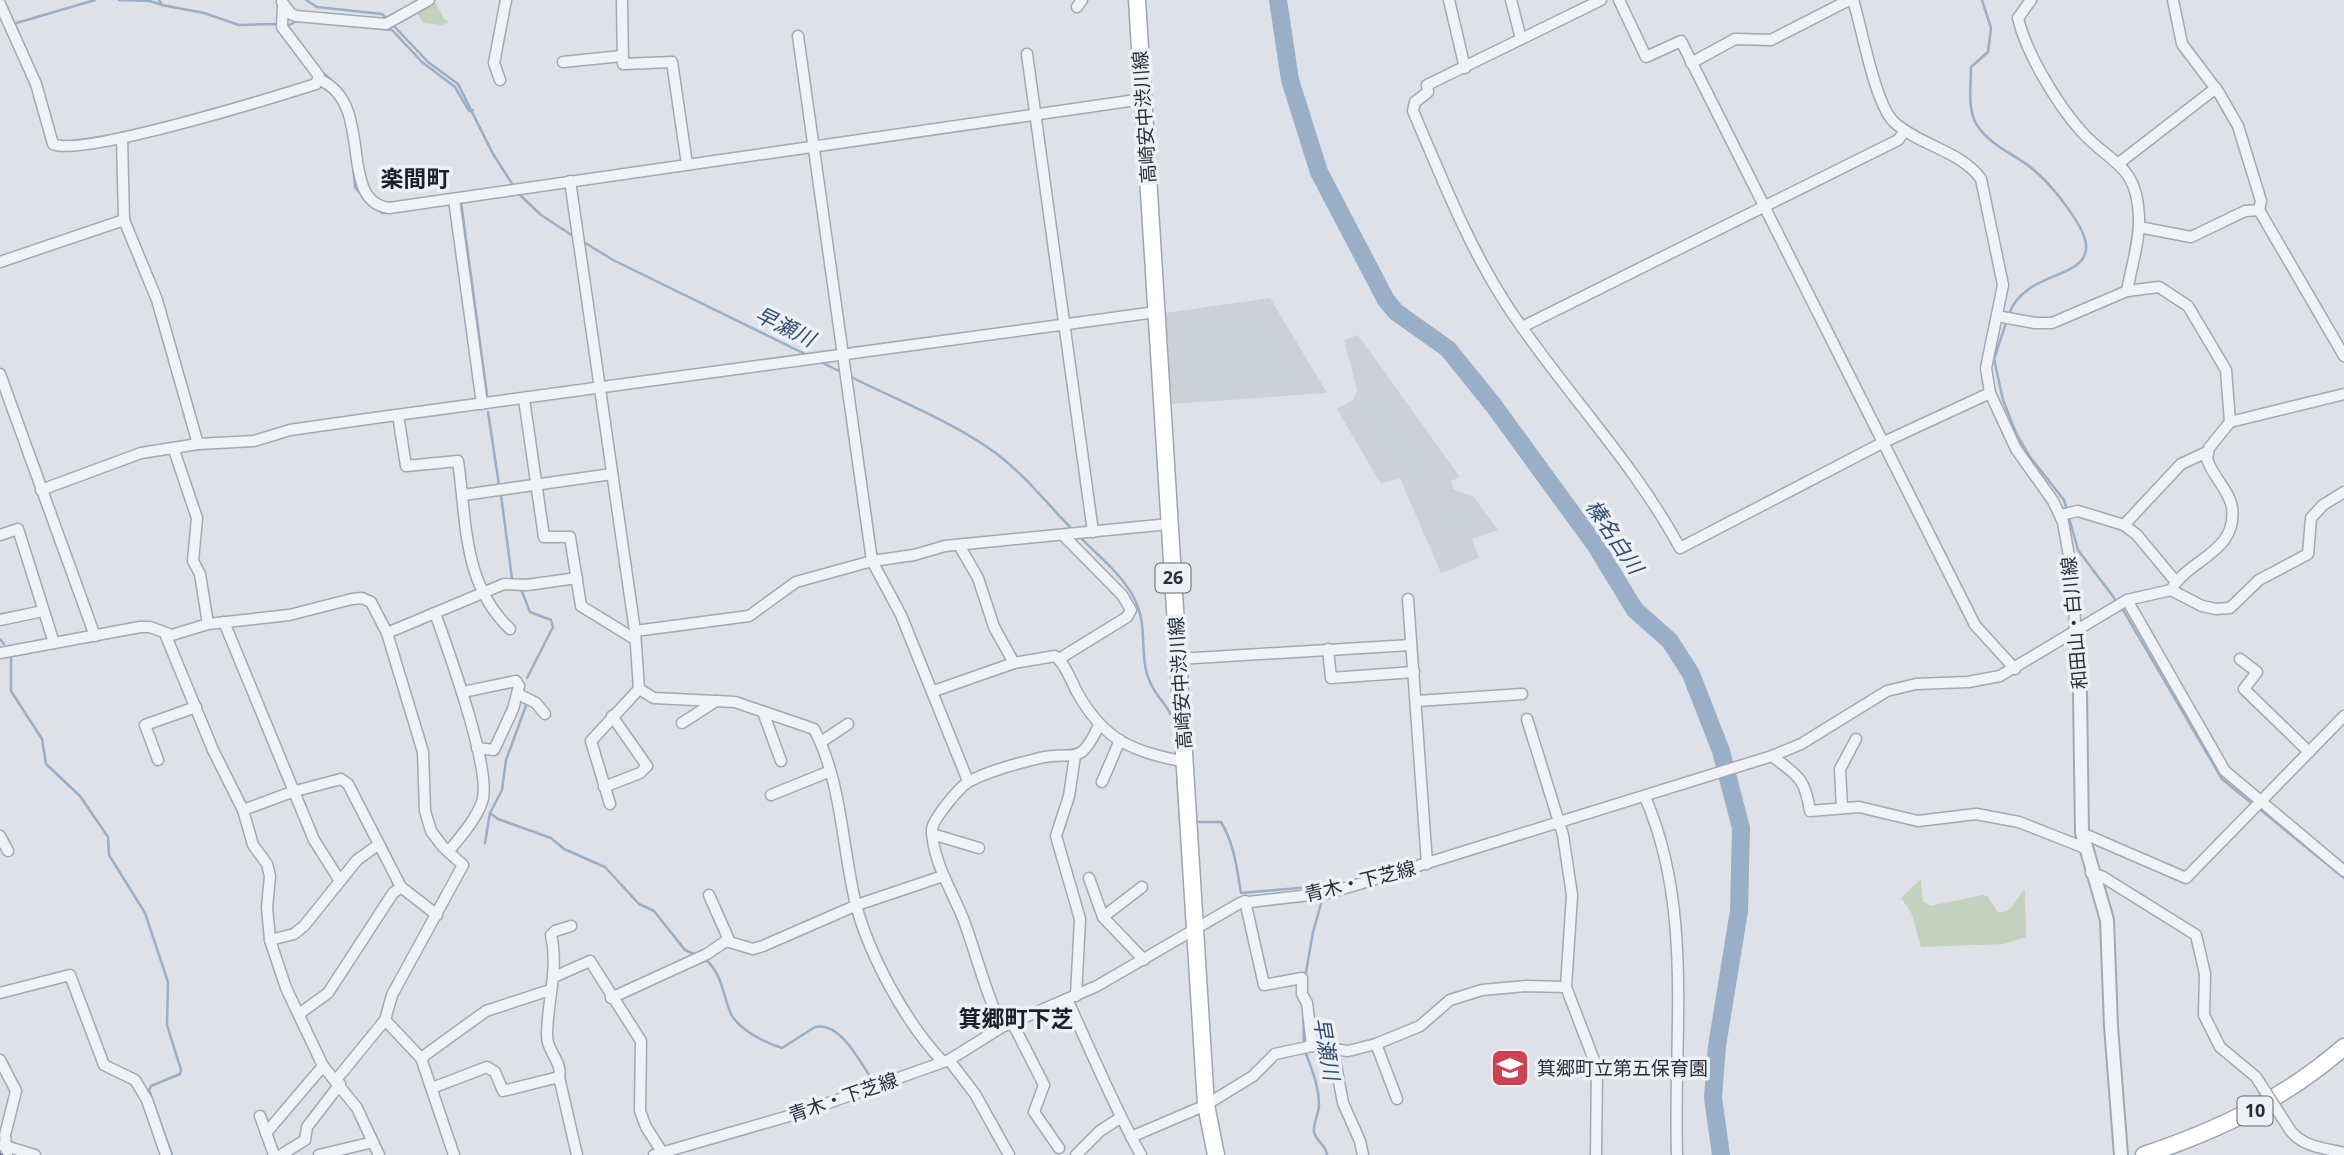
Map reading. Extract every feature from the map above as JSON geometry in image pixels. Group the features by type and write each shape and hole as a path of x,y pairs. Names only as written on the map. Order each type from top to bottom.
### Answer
{"main road":[{"name":"高崎安中渋川線","path":"1137,0 1206,1105 1216,1155"},
{"name":"10","path":"2144,1155 2211,1132 2252,1113 2309,1076 2344,1047"}],"street":[{"path":"282,2 290,14 296,16 386,24 429,0"},
{"path":"500,80 494,63 506,0"},
{"path":"622,0 622,56 626,65 672,62 687,164"},
{"path":"1449,0 1465,68"},
{"path":"1511,0 1521,39"},
{"path":"1571,0 1574,13"},
{"path":"1601,0 1427,85 1428,92 1415,102 1413,111 1480,262 1522,327 1658,508 1680,548 1884,442 1990,393"},
{"path":"1619,0 1646,57 1681,41 1975,625 2015,669"},
{"path":"1691,63 1735,39 1771,40 1851,0"},
{"name":"和田山・白川線","path":"1851,0 1881,103 1892,121 1905,131 1972,167 1981,179 2003,285 2004,318 1986,368 1990,393 2016,449 2061,515 2074,585 2080,694 2082,833 2091,873 2107,920 2111,1026 2121,1155"},
{"path":"2031,0 2018,18 2028,49 2075,125 2119,163 2133,186 2139,227 2127,291"},
{"path":"2173,0 2184,49 2216,88 2242,135 2261,201 2259,210 2344,356"},
{"path":"282,2 282,27 320,80 339,93 356,138 360,181 373,201 389,208 1143,99"},
{"path":"0,4 36,84 53,144 65,147 122,138 259,102 320,80"},
{"path":"799,36 872,561 901,615 934,691 968,781"},
{"path":"1027,54 1065,324 1090,533"},
{"path":"563,62 622,56"},
{"path":"2119,163 2216,88"},
{"path":"1522,327 1898,140 1905,131"},
{"path":"122,138 124,220 158,300 198,444"},
{"path":"570,181 634,635 639,690"},
{"path":"454,199 482,404"},
{"path":"2139,227 2190,237 2245,211 2259,210"},
{"path":"0,262 124,220"},
{"path":"2004,318 2052,323 2127,291 2164,288 2189,306 2226,370 2230,422"},
{"path":"41,490 142,453 174,450 198,444 254,441 290,430 826,358 843,359 1156,312"},
{"path":"0,374 94,636"},
{"path":"2124,525 2181,464 2207,452 2230,422 2344,394"},
{"path":"524,399 544,537 570,537 581,606 585,611 634,635 749,616 796,582 872,561 958,545 1169,524"},
{"path":"398,415 406,466 458,461 470,559 480,593 510,629"},
{"path":"174,450 197,518 193,561 200,574 208,624"},
{"path":"2174,586 2179,576 2211,556 2224,543 2232,523 2232,504 2210,469 2207,452"},
{"path":"463,495 612,474"},
{"path":"2061,515 2075,512 2124,525 2137,535 2174,586 2202,606 2216,610 2230,608 2259,580 2308,554 2311,518 2323,505 2344,492"},
{"path":"0,535 18,529 54,643"},
{"path":"1059,659 1127,617 1131,610 1122,596 1066,535"},
{"path":"958,545 978,578 994,627 1014,663"},
{"path":"387,633 503,584 527,585 577,578"},
{"name":"青木・下芝線","path":"661,1155 806,1111 946,1061 1002,1027 1071,998 1144,960 1245,901 1328,893 1772,757 1801,744 1886,691 1916,684 1981,680 2015,669 2127,600 2174,586"},
{"path":"166,636 208,624 289,615 362,598 371,602 387,633 423,752 425,811 431,831 463,865 392,995 385,1020 307,1127 304,1140 281,1155"},
{"path":"1408,599 1427,864"},
{"path":"2127,600 2225,771 2344,871"},
{"path":"0,620 43,611"},
{"path":"435,613 463,692 477,748 483,800 467,831 449,851"},
{"path":"224,622 313,840 340,881"},
{"path":"0,653 140,627 150,627 166,636 213,750 243,810 253,845 267,864 270,876 267,907 270,940 299,1014 323,1066 357,1108 379,1155"},
{"path":"1178,659 1411,645"},
{"path":"1328,649 1331,678 1414,671"},
{"path":"934,691 1014,663 1049,655 1059,659 1086,709 1105,733 1155,756 1185,762"},
{"path":"2240,659 2257,672 2244,689 2309,752"},
{"path":"463,692 516,681 518,694 494,750 477,748"},
{"path":"639,690 654,698 735,702 814,729 821,742 857,905 880,966 929,1048 946,1061 975,1094 1009,1155"},
{"path":"610,804 591,741 639,690"},
{"path":"518,694 536,703 545,714"},
{"path":"1417,701 1522,694"},
{"path":"682,723 716,701"},
{"path":"158,760 145,725 196,707"},
{"path":"763,712 781,761"},
{"path":"604,787 640,773 647,766 612,716"},
{"path":"2082,833 2186,878 2344,716"},
{"path":"1527,719 1559,824 1572,895 1566,987 1597,1068 1596,1155"},
{"path":"821,742 848,724"},
{"path":"1002,1027 987,997 964,921 943,876 932,834 933,821 968,781 1038,758 1075,756 1089,746 1099,725"},
{"path":"1102,782 1120,740"},
{"path":"1842,808 1840,769 1856,740"},
{"path":"1075,756 1069,796 1056,836 1080,919 1071,998 1120,1118 1141,1155"},
{"path":"1772,757 1802,779 1807,786 1810,811 1859,807 1918,821 1976,814 2019,822 2085,848"},
{"path":"771,795 828,772"},
{"path":"243,810 336,779 345,782 401,887 437,915"},
{"path":"1645,797 1665,854 1675,919 1677,1155"},
{"path":"932,834 979,848"},
{"path":"0,836 8,851"},
{"path":"270,940 294,934 304,926 357,860 378,845"},
{"path":"2091,873 2192,930 2196,935 2205,974 2204,1015 2220,1047 2256,1077 2297,1139 2344,1153"},
{"path":"611,998 729,940 753,948 763,946 857,905 943,876"},
{"path":"1089,878 1103,917 1144,960"},
{"path":"299,1014 328,993 393,893 401,887"},
{"path":"1103,917 1142,887"},
{"path":"709,895 729,940"},
{"path":"1245,901 1264,985 1302,978 1307,1047"},
{"path":"571,926 555,930 551,935 554,977 550,990 547,1039 561,1068 559,1077 577,1155"},
{"path":"554,977 590,961 611,998 641,1041 640,1111 661,1155"},
{"path":"0,993 70,975 104,1065 135,1080 147,1100 166,1155"},
{"path":"1131,1137 1206,1105 1252,1076 1275,1054 1307,1047 1348,1051 1376,1044 1420,1026 1450,1000 1461,995 1527,986 1566,987"},
{"path":"421,1058 486,1011 550,990"},
{"path":"385,1020 421,1058 454,1155"},
{"path":"1013,1024 1044,1085 1034,1112 1059,1148"},
{"path":"1376,1044 1392,1080 1397,1099"},
{"path":"1333,1050 1343,1103 1360,1141 1363,1155"},
{"path":"0,1060 16,1091 4,1148 35,1155"},
{"path":"266,1133 323,1066"},
{"path":"432,1088 487,1067 495,1072 503,1091 559,1077"},
{"path":"260,1116 274,1155"},
{"path":"1076,1155 1100,1131 1120,1118"},
{"path":"319,1155 373,1142"}],"shaded area":[{"path":"1270,298 1327,393 1172,404 1165,313"},
{"path":"1358,335 1460,477 1451,481 1453,489 1474,497 1498,530 1472,539 1479,558 1441,573 1400,478 1381,484 1337,409 1353,400 1357,390 1344,340"}],"green space":[{"path":"435,2 444,19 449,22 442,25 423,23 416,11"},
{"path":"1921,879 1923,901 1930,906 1982,895 1987,896 1998,912 2003,912 2011,908 2025,889 2026,937 2004,944 1921,947 1911,912 1901,898"}],"waterway":[{"path":"13,24 95,0"},
{"path":"119,0 150,1 162,5"},
{"path":"159,0 162,5 204,13 239,25 276,24"},
{"name":"早瀬川","path":"306,0 317,7 382,14 388,20"},
{"name":"榛名白川","path":"1278,0 1290,80 1319,172 1386,300 1396,312 1448,349 1494,406 1596,546 1635,610 1670,641 1691,674 1721,751 1741,828 1739,911 1717,1046 1713,1098 1721,1155"},
{"path":"1982,0 1991,28 1988,52 1971,67 1970,97 1974,119 1990,140 2028,165 2050,186 2075,219 2085,240 2086,249 2075,266 2027,290 2009,314"},
{"path":"289,28 287,26 297,21"},
{"path":"314,22 392,30 422,62 455,87 469,111 473,110"},
{"name":"早瀬川","path":"393,25 428,62 458,84 492,152 514,187"},
{"path":"320,70 333,82"},
{"path":"352,153 355,187 370,206"},
{"name":"早瀬川","path":"518,193 541,215 573,236"},
{"path":"481,199 520,194"},
{"path":"461,202 487,395"},
{"path":"382,213 391,212"},
{"name":"早瀬川","path":"582,241 613,260 807,355"},
{"path":"2007,320 1994,359 2003,400 2016,433 2030,457 2064,500 2078,550 2115,599"},
{"name":"早瀬川","path":"819,361 841,372"},
{"name":"早瀬川","path":"851,377 945,422 980,442 1018,472 1073,530"},
{"path":"488,412 499,485"},
{"path":"501,495 512,579"},
{"name":"早瀬川","path":"1080,537 1117,574 1138,606 1147,675 1169,711 1175,734"},
{"path":"521,589 530,612 551,620 553,627 527,678"},
{"path":"2122,608 2222,779 2250,802"},
{"path":"0,639 4,644"},
{"path":"11,657 11,691 42,739 46,764 80,796 108,837 109,855 145,913 168,982 167,1025 181,1070 180,1074 151,1086 149,1090 172,1155"},
{"path":"485,843 490,813 502,790 506,760 527,703"},
{"name":"早瀬川","path":"1177,772 1182,823"},
{"path":"2262,811 2344,878"},
{"path":"490,813 498,819 551,838 564,849 605,867 639,904 654,911 685,950 696,955"},
{"name":"早瀬川","path":"1199,822 1221,822 1232,847 1241,893 1321,886"},
{"name":"早瀬川","path":"1305,978 1321,904"},
{"path":"705,959 719,978 731,1014 746,1030 782,1048 815,1027 824,1027 842,1037 873,1081"},
{"name":"早瀬川","path":"1303,1005 1304,1044"},
{"name":"早瀬川","path":"1305,1051 1319,1098 1314,1132 1327,1155"}],"place":[{"name":"箕郷町立第五保育園","path":"1510,1068"}],"district":[{"name":"楽間町","path":"415,179"},
{"name":"箕郷町下芝","path":"1016,1019"}]}
